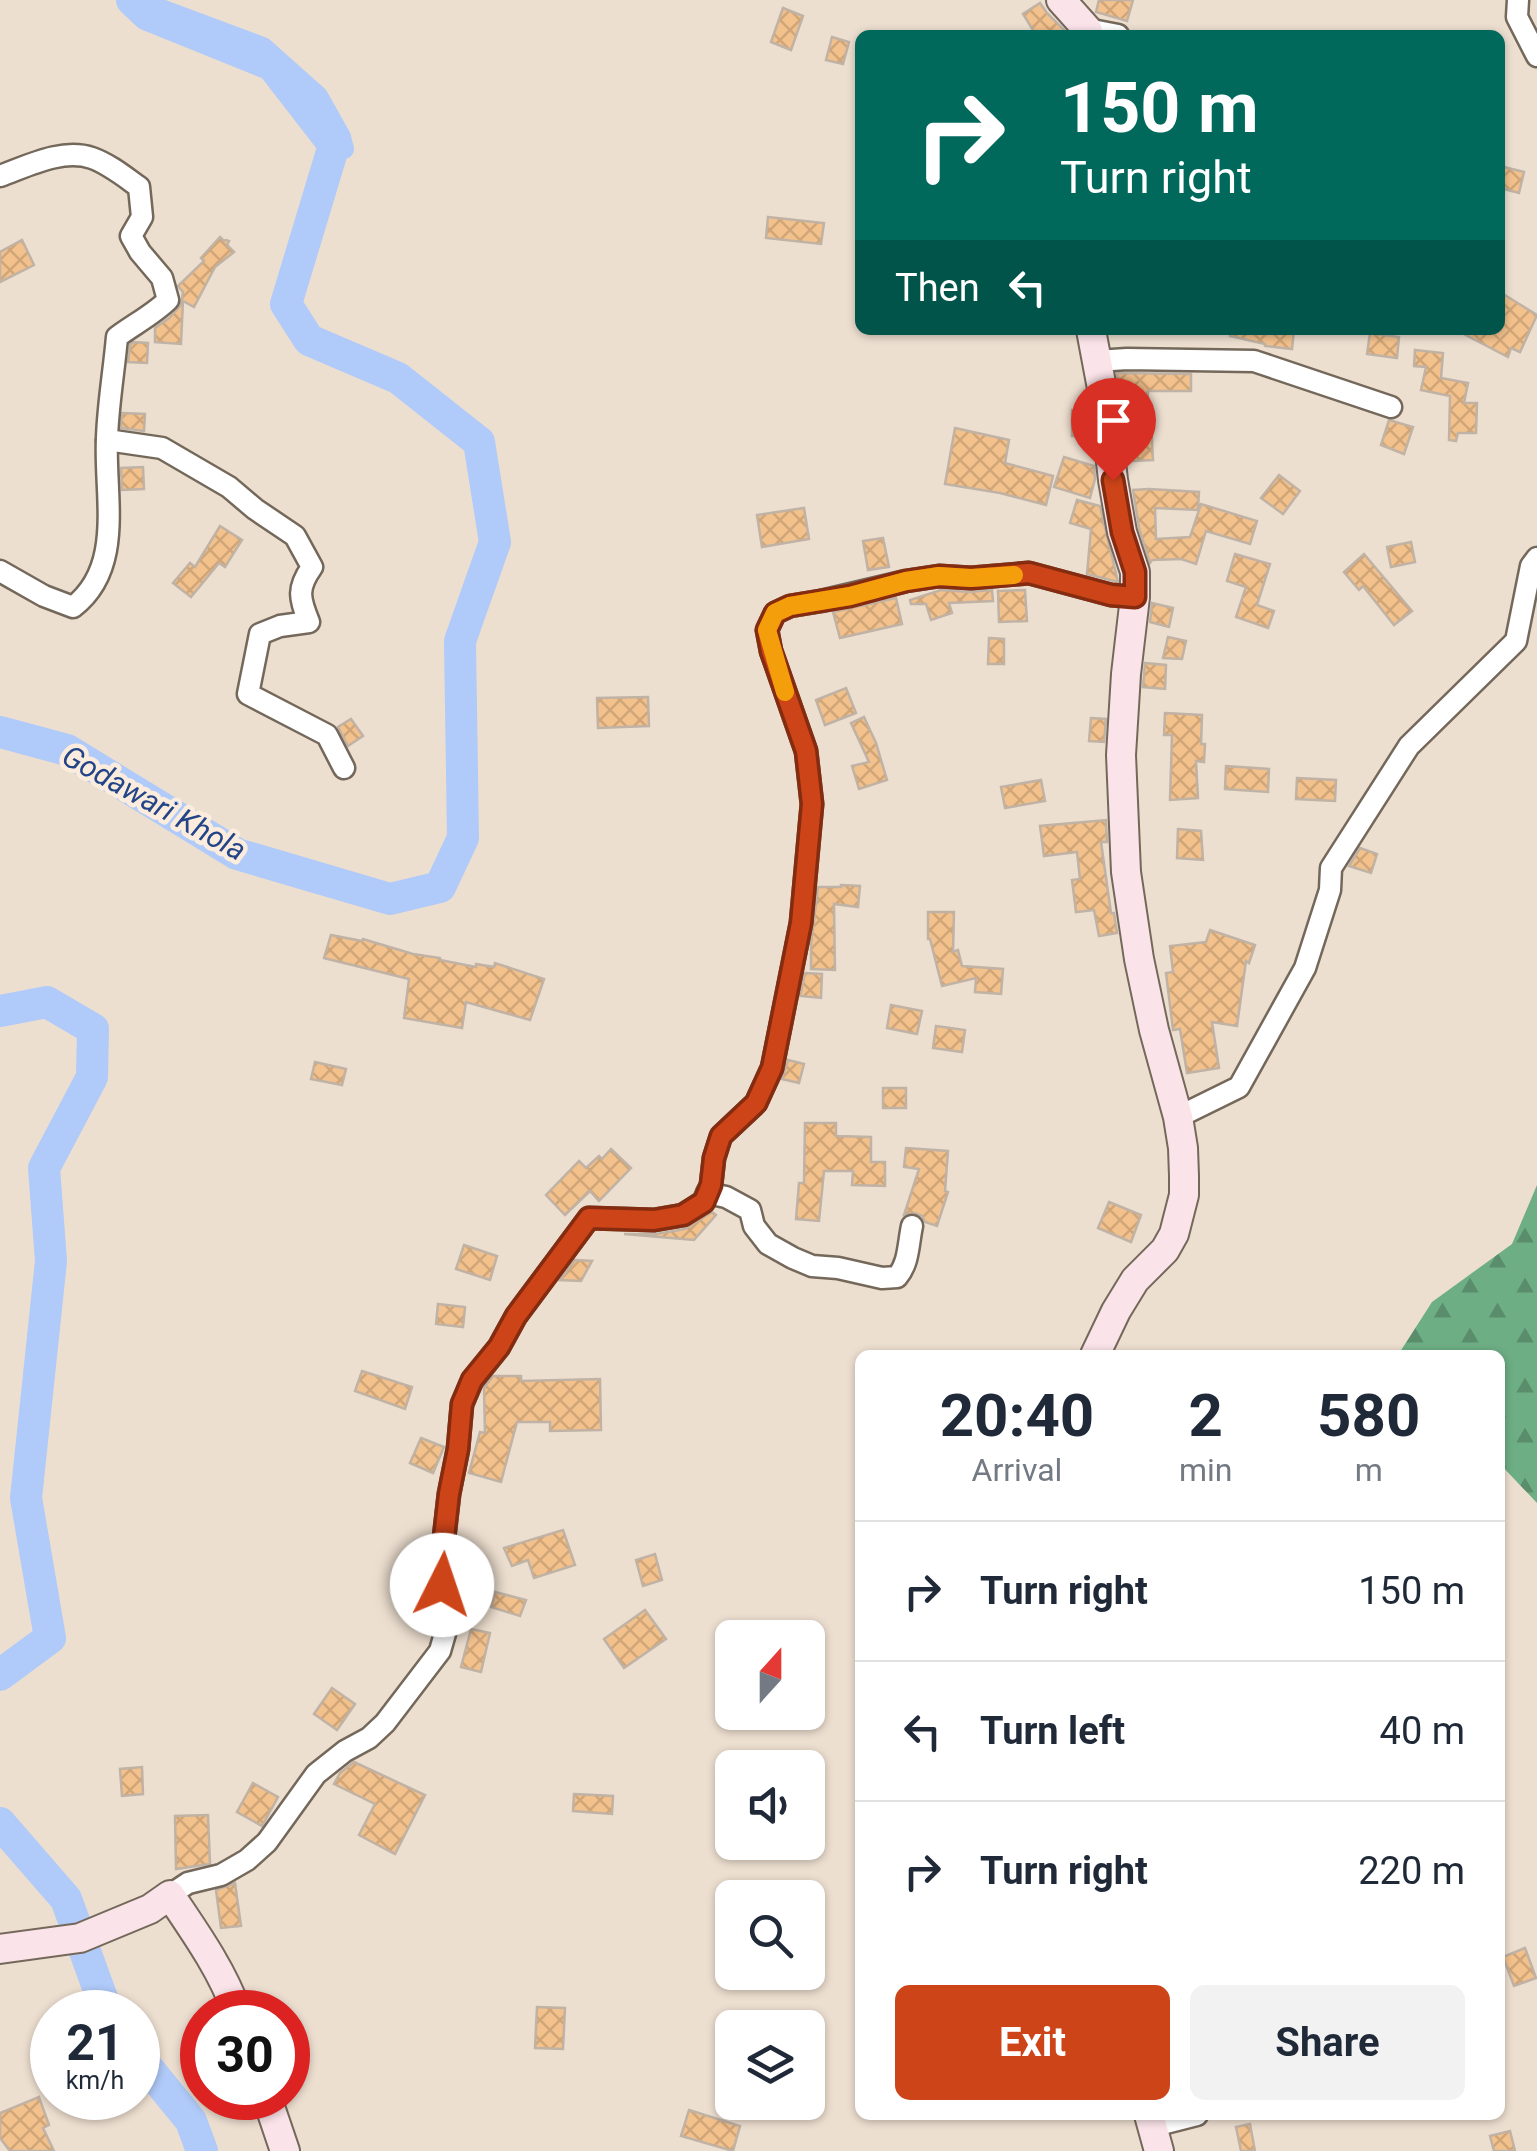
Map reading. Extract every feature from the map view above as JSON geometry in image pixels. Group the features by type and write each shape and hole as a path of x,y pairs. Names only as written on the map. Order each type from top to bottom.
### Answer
{"street":[{"path":"1061,0 1086,30"},
{"path":"1518,0 1517,17 1537,56"},
{"path":"0,176 75,154 94,158 139,188 142,217 131,236 162,278 168,300 117,337 107,440 110,521 103,567 94,586 73,606 44,596 0,570"},
{"path":"1092,335 1122,532 1135,572 1121,755 1126,872 1146,995 1184,1148 1184,1195 1174,1234 1165,1250 1135,1280 1097,1350"},
{"path":"1097,361 1254,361 1391,407"},
{"path":"107,440 162,448 229,487 295,536 312,567 301,582 301,602 308,622 260,634 248,694 326,735 344,768"},
{"path":"1178,1117 1239,1087 1305,968 1330,890 1332,868 1409,746 1516,641 1537,558"},
{"path":"0,1948 80,1938 160,1902 188,1883 221,1874 247,1860 268,1842 316,1774 384,1723 440,1651 448,1622 441,1564 462,1404 472,1380 589,1218 654,1220 683,1215 704,1202 721,1136 756,1103 772,1068 801,923 812,804 806,751 771,651 767,630 775,613 790,606 939,576 971,578 1029,573 1111,595 1135,597"},
{"path":"707,1193 726,1197 750,1210 754,1226 768,1244 793,1258 812,1266 882,1278 897,1277 906,1264 912,1226"},
{"path":"160,1902 196,1932 228,1990"},
{"path":"274,2120 285,2151"},
{"path":"1154,2131 1184,2120"}],"green space":[{"path":"1537,1185 1537,1503 1505,1469 1505,1350 1401,1350 1432,1302 1512,1244"}],"building":[{"path":"1099,0 1133,0 1127,21 1096,12"},
{"path":"1040,3 1064,30 1033,30 1023,14"},
{"path":"783,8 803,16 791,50 771,42"},
{"path":"832,37 849,42 843,64 826,60"},
{"path":"1505,167 1524,172 1519,193 1505,189"},
{"path":"768,217 824,223 821,244 766,238"},
{"path":"220,237 229,241 227,245 234,252 215,267 194,307 183,301 181,344 155,342 155,328 181,305 183,292 178,286 204,261 201,258"},
{"path":"22,240 34,265 0,282 0,252"},
{"path":"1505,295 1537,315 1520,352 1511,348 1508,357 1466,335 1505,335"},
{"path":"1230,335 1293,335 1292,349"},
{"path":"1370,335 1399,337 1397,358 1367,354"},
{"path":"133,342 148,343 147,363 128,362"},
{"path":"1415,350 1443,353 1441,378 1468,383 1464,403 1477,403 1476,433 1458,433 1456,441 1449,440 1450,396 1421,390 1426,367 1414,366"},
{"path":"1117,373 1191,374 1191,391 1148,391 1147,420 1151,420 1153,460 1133,461 1132,445 1127,445"},
{"path":"1072,410 1088,410 1090,436 1072,436"},
{"path":"122,413 145,414 144,431 121,428"},
{"path":"1389,420 1413,427 1404,454 1381,445"},
{"path":"955,428 1009,440 1005,463 1053,476 1046,505 945,484"},
{"path":"1064,457 1094,466 1090,498 1054,487"},
{"path":"143,467 144,489 122,490 121,468"},
{"path":"1279,475 1300,491 1283,514 1261,498"},
{"path":"1133,490 1199,492 1198,510 1155,508 1156,539 1190,537 1201,504 1257,521 1250,544 1206,531 1196,564 1181,559 1150,563"},
{"path":"1077,500 1100,506 1118,582 1087,574 1091,529 1070,523"},
{"path":"804,508 809,539 762,547 757,515"},
{"path":"220,526 242,540 225,567 219,563 191,597 173,583 190,563 195,567"},
{"path":"883,538 889,567 868,570 863,541"},
{"path":"1411,542 1415,562 1391,567 1387,547"},
{"path":"1235,554 1270,564 1257,605 1274,611 1268,628 1236,617 1246,587 1227,581"},
{"path":"1364,554 1412,611 1394,625 1363,586 1359,590 1344,572"},
{"path":"941,590 992,590 993,601 949,603 952,613 931,620 926,604 911,604 910,600"},
{"path":"1025,590 1027,621 999,622 998,591"},
{"path":"896,598 902,624 840,638 833,612"},
{"path":"1152,603 1173,608 1169,627 1150,622"},
{"path":"1168,637 1186,641 1182,659 1163,658"},
{"path":"989,638 1004,639 1004,664 988,664"},
{"path":"1145,663 1166,665 1165,689 1143,687"},
{"path":"846,688 856,713 825,725 816,700"},
{"path":"648,697 649,726 598,728 597,698"},
{"path":"1165,713 1202,715 1201,744 1205,744 1204,762 1196,761 1198,798 1170,800 1172,735 1164,735"},
{"path":"864,717 887,780 859,789 852,766 869,762 851,723"},
{"path":"1091,718 1106,719 1104,742 1089,741"},
{"path":"351,719 363,736 348,746 338,727"},
{"path":"1226,766 1269,769 1268,792 1225,789"},
{"path":"1297,778 1336,780 1335,801 1296,799"},
{"path":"1041,780 1045,801 1005,808 1001,787"},
{"path":"1106,820 1107,842 1101,842 1117,933 1099,936 1094,910 1076,912 1072,880 1080,879 1077,852 1044,856 1040,826"},
{"path":"1178,829 1201,831 1203,860 1177,858"},
{"path":"1360,848 1377,854 1371,873 1349,866"},
{"path":"860,886 858,907 834,904 835,970 811,969 818,887"},
{"path":"928,912 954,912 953,952 958,950 962,966 1003,969 1001,994 975,992 976,978 942,986 928,939"},
{"path":"1210,930 1255,945 1249,963 1246,961 1237,1026 1212,1022 1219,1068 1187,1073 1180,1029 1173,1030 1166,973 1173,972 1170,946 1206,942"},
{"path":"331,935 476,967 494,967 495,963 544,979 530,1020 466,1002 462,1028 404,1018 409,979 324,958"},
{"path":"805,973 822,974 821,998 800,996"},
{"path":"891,1005 922,1011 917,1034 887,1028"},
{"path":"936,1026 965,1030 962,1052 933,1048"},
{"path":"788,1060 804,1064 799,1083 782,1079"},
{"path":"315,1062 346,1069 342,1085 311,1079"},
{"path":"883,1088 906,1088 906,1108 883,1108"},
{"path":"805,1123 836,1123 836,1136 871,1137 871,1162 885,1162 885,1186 852,1185 853,1171 824,1171 819,1221 796,1219 799,1183 804,1183"},
{"path":"906,1148 948,1151 948,1192 937,1226 915,1213 904,1215 919,1169 904,1167"},
{"path":"611,1149 631,1168 599,1201 590,1191 565,1215 546,1195 579,1161 586,1168"},
{"path":"1109,1202 1141,1215 1131,1242 1098,1228"},
{"path":"712,1212 716,1215 694,1240 624,1234 685,1229"},
{"path":"464,1245 497,1256 490,1280 456,1269"},
{"path":"575,1260 592,1261 581,1281 560,1280"},
{"path":"438,1304 465,1307 463,1327 436,1324"},
{"path":"362,1371 412,1387 405,1409 355,1391"},
{"path":"493,1376 521,1376 521,1381 600,1379 601,1430 550,1431 550,1422 517,1422 501,1482 469,1473 480,1432 485,1433 484,1388"},
{"path":"421,1438 444,1447 433,1473 410,1463"},
{"path":"563,1530 575,1565 534,1578 528,1560 512,1566 504,1548"},
{"path":"655,1554 662,1580 643,1586 636,1560"},
{"path":"495,1592 526,1600 520,1616 491,1607"},
{"path":"645,1610 666,1639 624,1668 604,1639"},
{"path":"471,1629 490,1633 481,1672 461,1667"},
{"path":"332,1688 355,1704 337,1730 314,1714"},
{"path":"354,1762 425,1795 395,1854 359,1835 375,1804 334,1784"},
{"path":"142,1767 143,1794 122,1796 120,1769"},
{"path":"253,1783 278,1797 262,1826 237,1812"},
{"path":"574,1794 613,1796 612,1814 573,1811"},
{"path":"208,1815 210,1864 176,1869 175,1816"},
{"path":"235,1883 241,1926 221,1928 216,1890"},
{"path":"1525,1948 1536,1978 1514,1986 1505,1956"},
{"path":"537,2007 565,2008 563,2049 535,2048"},
{"path":"30,2101 30,2120 47,2120 49,2125 43,2128 54,2151 10,2151 0,2138 0,2113"},
{"path":"689,2110 740,2126 733,2151 681,2136"},
{"path":"1250,2124 1255,2151 1241,2151 1236,2127"},
{"path":"1510,2131 1515,2151 1494,2151 1490,2136"}],"waterway":[{"name":"Godawari Khola","path":"0,732 67,750 237,854 390,899 440,887 463,838 460,641 495,542 479,442 398,378 309,340 286,304 334,145 272,65 148,15 132,0"},
{"path":"137,0 263,47 318,96 344,149"},
{"name":"Godawari Khola","path":"0,1011 47,1002 93,1029 92,1077 44,1168 51,1261 26,1498 50,1638 0,1675"},
{"name":"Godawari Khola","path":"0,1823 66,1899 99,1990"},
{"name":"Godawari Khola","path":"160,2083 191,2121 202,2151"}],"slow traffic":[{"path":"785,692 767,630 775,613 790,606 906,581 939,576 1014,575"}],"route":[{"path":"442,1585 441,1564 462,1404 472,1380 589,1218 654,1220 683,1215 704,1202 721,1136 756,1103 772,1068 801,923 812,804 806,751 771,651 767,630 775,613 790,606 939,576 971,578 1029,573 1111,595 1135,597 1135,572 1122,532 1113,480"}]}
